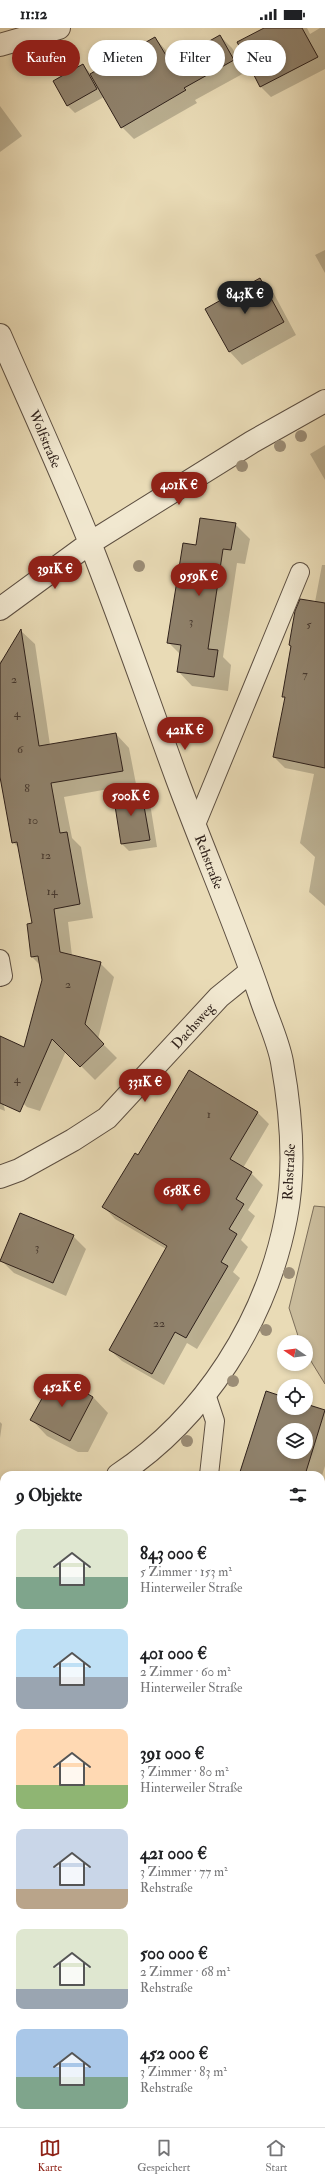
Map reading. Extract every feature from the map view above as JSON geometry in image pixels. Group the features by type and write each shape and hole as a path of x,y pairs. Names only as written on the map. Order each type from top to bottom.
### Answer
{"street":[{"path":"0,45 59,28"},
{"name":"Wolfstraße","path":"0,335 90,543"},
{"path":"0,609 90,543 252,442 325,401"},
{"name":"Rehstraße","path":"90,543 195,827 251,971 282,1060 292,1146 286,1216 274,1262 247,1330 227,1364 206,1394 155,1446 124,1471"},
{"name":"Dachsweg","path":"0,1177 19,1170 107,1118 219,997 251,971"}],"lane":[{"name":"Rehstraße","path":"195,827 300,572"},
{"path":"0,959 3,976 0,977"},
{"path":"206,1394 215,1420 210,1471"}],"shaded area":[{"path":"314,1206 325,1207 325,1384 313,1364 313,1335 298,1335 289,1308"}],"building":[{"path":"264,28 302,28 318,57 286,74 286,40 241,40"},
{"path":"220,35 223,40 211,40"},
{"path":"155,37 157,40 150,40"},
{"path":"157,40 165,54 165,76 205,76 184,88 186,90 121,128 91,76 157,76"},
{"path":"225,44 233,58 233,61 225,65"},
{"path":"83,64 88,76 90,76 97,89 67,106 53,81 62,76 80,76 80,66"},
{"path":"254,76 281,76 260,87"},
{"path":"260,278 284,322 229,352 205,309"},
{"path":"200,518 236,523 231,550 223,549 208,649 218,650 214,677 177,672 181,645 167,643 183,543 196,545"},
{"path":"300,599 325,603 325,768 273,757 285,697 282,697 291,646 289,645 295,611"},
{"path":"21,629 39,746 116,733 123,771 51,783 60,833 67,832 80,904 54,909 60,952 101,962 85,1024 104,1044 80,1067 52,1039 20,1112 0,1103 0,1036 24,1047 42,980 38,956 31,957 27,924 32,923 17,842 12,843 0,777 0,664"},
{"path":"141,789 150,840 121,844 113,793"},
{"path":"189,1070 258,1112 230,1159 252,1172 236,1199 244,1204 229,1229 237,1234 221,1262 228,1266 186,1338 175,1332 152,1374 109,1350 167,1246 102,1207 135,1153 138,1155"},
{"path":"20,1213 74,1235 53,1283 0,1261"},
{"path":"55,1375 93,1397 70,1441 30,1420"},
{"path":"266,1391 277,1395 277,1415 313,1415 313,1406 325,1410 313,1449 313,1423 277,1423 277,1459 310,1459 306,1471 240,1471"}]}
